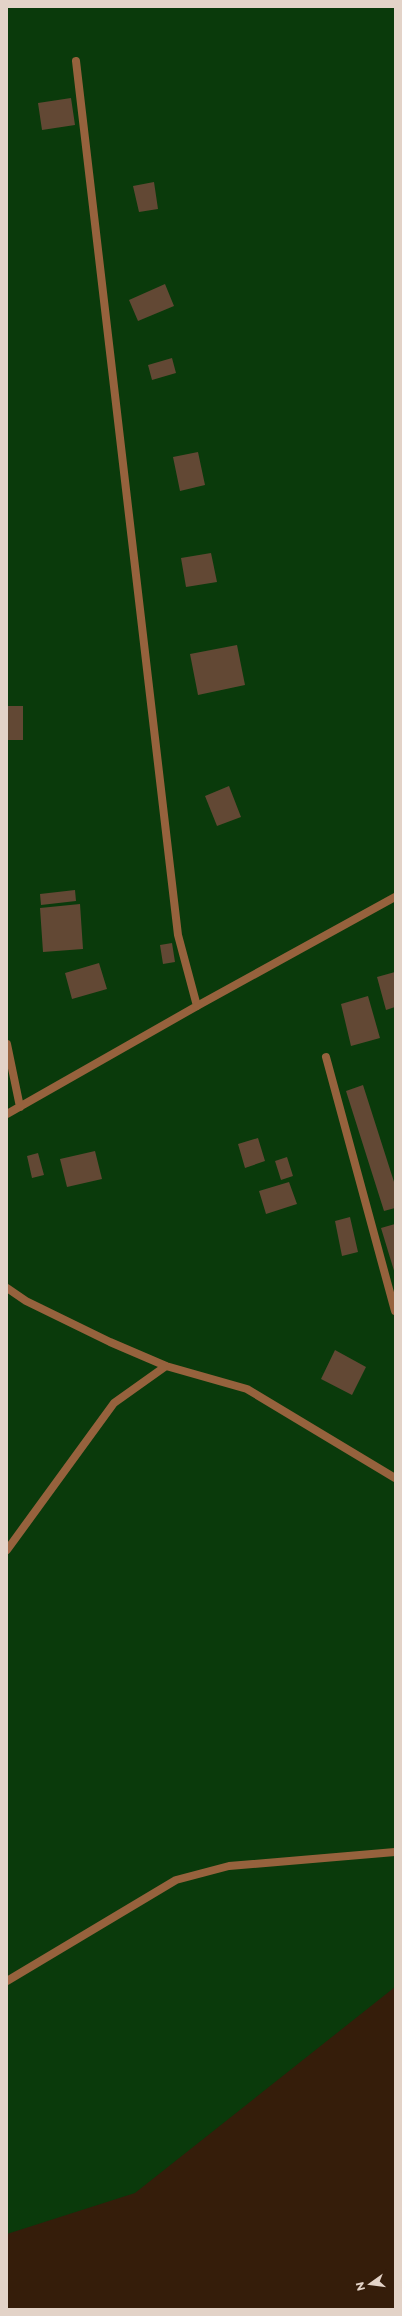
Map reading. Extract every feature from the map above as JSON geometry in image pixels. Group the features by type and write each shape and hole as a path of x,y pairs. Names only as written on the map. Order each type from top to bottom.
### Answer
{"street":[{"path":"76,61 178,934 198,1006"},
{"path":"7,1114 395,897"},
{"path":"7,1044 20,1107"},
{"path":"326,1057 395,1311"},
{"path":"7,1288 26,1301 103,1339 166,1366 247,1389 395,1478"},
{"path":"7,1550 114,1403 166,1366"},
{"path":"7,1981 176,1880 229,1866 395,1852"}],"green space":[{"path":"7,7 395,7 395,1987 135,2193 7,2234"}],"building":[{"path":"71,98 75,125 42,130 38,103"},
{"path":"154,182 158,209 139,212 133,186"},
{"path":"165,284 174,306 138,321 129,300"},
{"path":"172,358 176,373 152,380 148,365"},
{"path":"198,452 205,485 180,491 173,457"},
{"path":"211,553 217,582 186,587 181,558"},
{"path":"237,645 245,685 198,695 190,654"},
{"path":"7,706 23,706 23,740 7,740"},
{"path":"229,786 241,817 217,826 205,796"},
{"path":"75,890 76,901 41,905 40,894"},
{"path":"80,904 83,949 43,952 40,908"},
{"path":"172,943 175,962 163,964 160,945"},
{"path":"99,963 107,989 72,999 65,973"},
{"path":"395,972 395,1007 386,1010 377,977"},
{"path":"368,996 380,1038 351,1046 341,1004"},
{"path":"363,1085 395,1185 395,1208 384,1211 346,1091"},
{"path":"258,1138 265,1161 245,1168 238,1144"},
{"path":"95,1151 102,1179 67,1187 60,1159"},
{"path":"38,1153 44,1175 32,1178 27,1156"},
{"path":"287,1157 293,1176 281,1180 275,1161"},
{"path":"289,1182 297,1204 266,1214 259,1191"},
{"path":"350,1217 358,1252 342,1256 335,1221"},
{"path":"395,1224 395,1274 381,1228"},
{"path":"335,1350 366,1367 352,1395 321,1379"}]}
